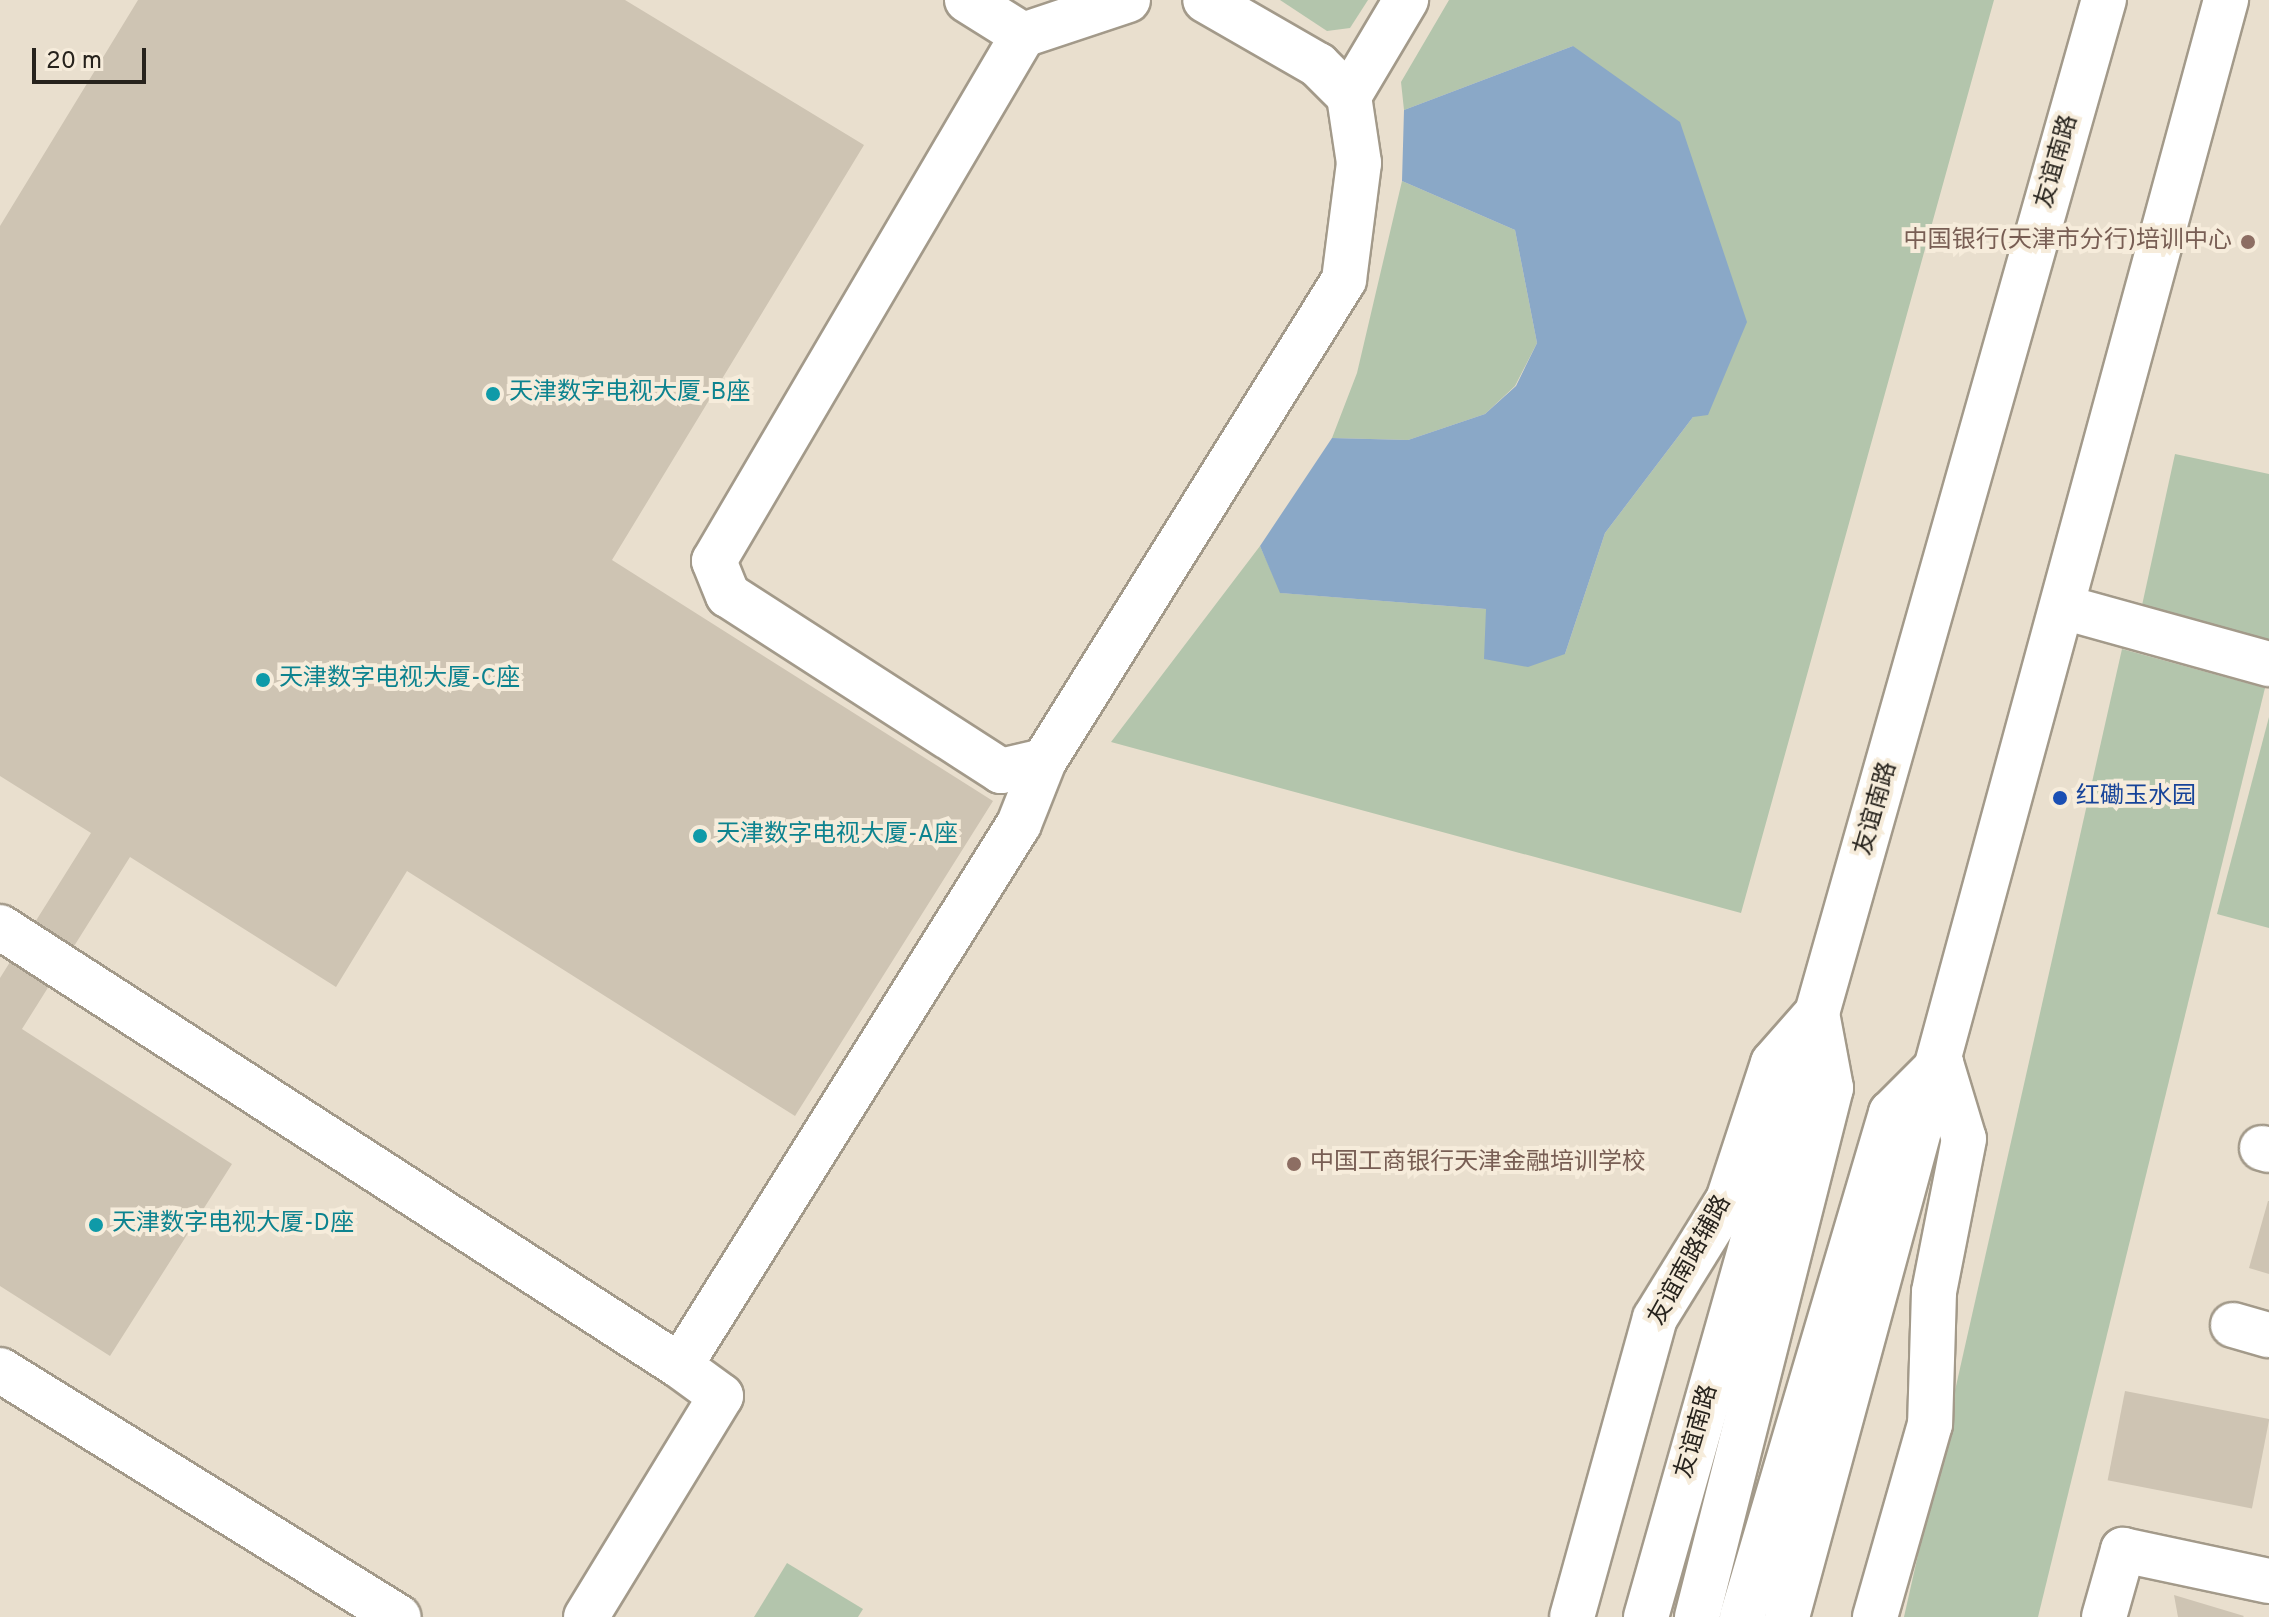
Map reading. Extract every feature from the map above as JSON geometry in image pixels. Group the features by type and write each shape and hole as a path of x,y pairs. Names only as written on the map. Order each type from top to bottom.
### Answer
{"main road":[{"path":"967,0 1023,35"},
{"path":"1044,761 1001,771 728,595 714,561 1023,35 1128,0"},
{"path":"680,1366 1019,824 1044,761 1344,280 1359,163 1349,96 1318,65 1205,0"},
{"path":"1349,96 1406,0"},
{"name":"友谊南路","path":"1646,1617 2104,0"},
{"path":"1787,1617 1941,1063 2226,0"},
{"path":"2063,607 2269,664"},
{"path":"0,927 680,1366 721,1396 586,1617"},
{"path":"1697,1617 1831,1088 1817,1013"},
{"name":"友谊南路辅路","path":"1572,1617 1655,1318 1728,1200 1773,1063 1817,1013"},
{"path":"1742,1617 1891,1113 1941,1063"},
{"path":"1875,1617 1930,1424 1934,1292 1964,1139 1941,1063"},
{"path":"0,1370 399,1617"},
{"path":"2104,1617 2123,1550 2269,1581"}],"green space":[{"path":"1280,0 1368,0 1350,28 1327,31"},
{"path":"1449,0 1994,0 1741,913 1111,742 1260,546 1281,593 1486,609 1565,654 1605,533 1693,417 1573,46 1404,110 1401,82"},
{"path":"1402,181 1515,230 1537,343 1515,386 1485,414 1408,440 1332,438 1357,373"},
{"path":"2175,454 2269,474 2269,645 2141,610"},
{"path":"2122,649 2265,688 2038,1617 1904,1617"},
{"path":"2269,717 2269,928 2217,914"},
{"path":"787,1563 863,1609 858,1617 754,1617"}],"water":[{"path":"1573,46 1680,122 1747,322 1708,415 1693,417 1605,533 1565,654 1528,667 1484,659 1486,609 1280,593 1260,546 1332,438 1408,440 1485,414 1516,386 1537,343 1515,230 1402,181 1404,110"}],"building":[{"path":"138,0 625,0 864,145 612,560 993,801 795,1116 407,871 336,987 130,857 22,1029 232,1164 110,1356 0,1286 0,978 91,833 0,776 0,226"},
{"path":"2269,1201 2269,1274 2249,1268"},
{"path":"2125,1391 2269,1419 2252,1508 2108,1480"},
{"path":"2174,1595 2244,1616 2178,1617"}],"place":[{"name":"中国银行(天津市分行)培训中心","path":"2248,242"},
{"name":"天津数字电视大厦-B座","path":"493,394"},
{"name":"天津数字电视大厦-C座","path":"263,680"},
{"name":"红磡玉水园","path":"2060,798"},
{"name":"天津数字电视大厦-A座","path":"700,836"},
{"name":"中国工商银行天津金融培训学校","path":"1294,1164"},
{"name":"天津数字电视大厦-D座","path":"96,1225"}]}
